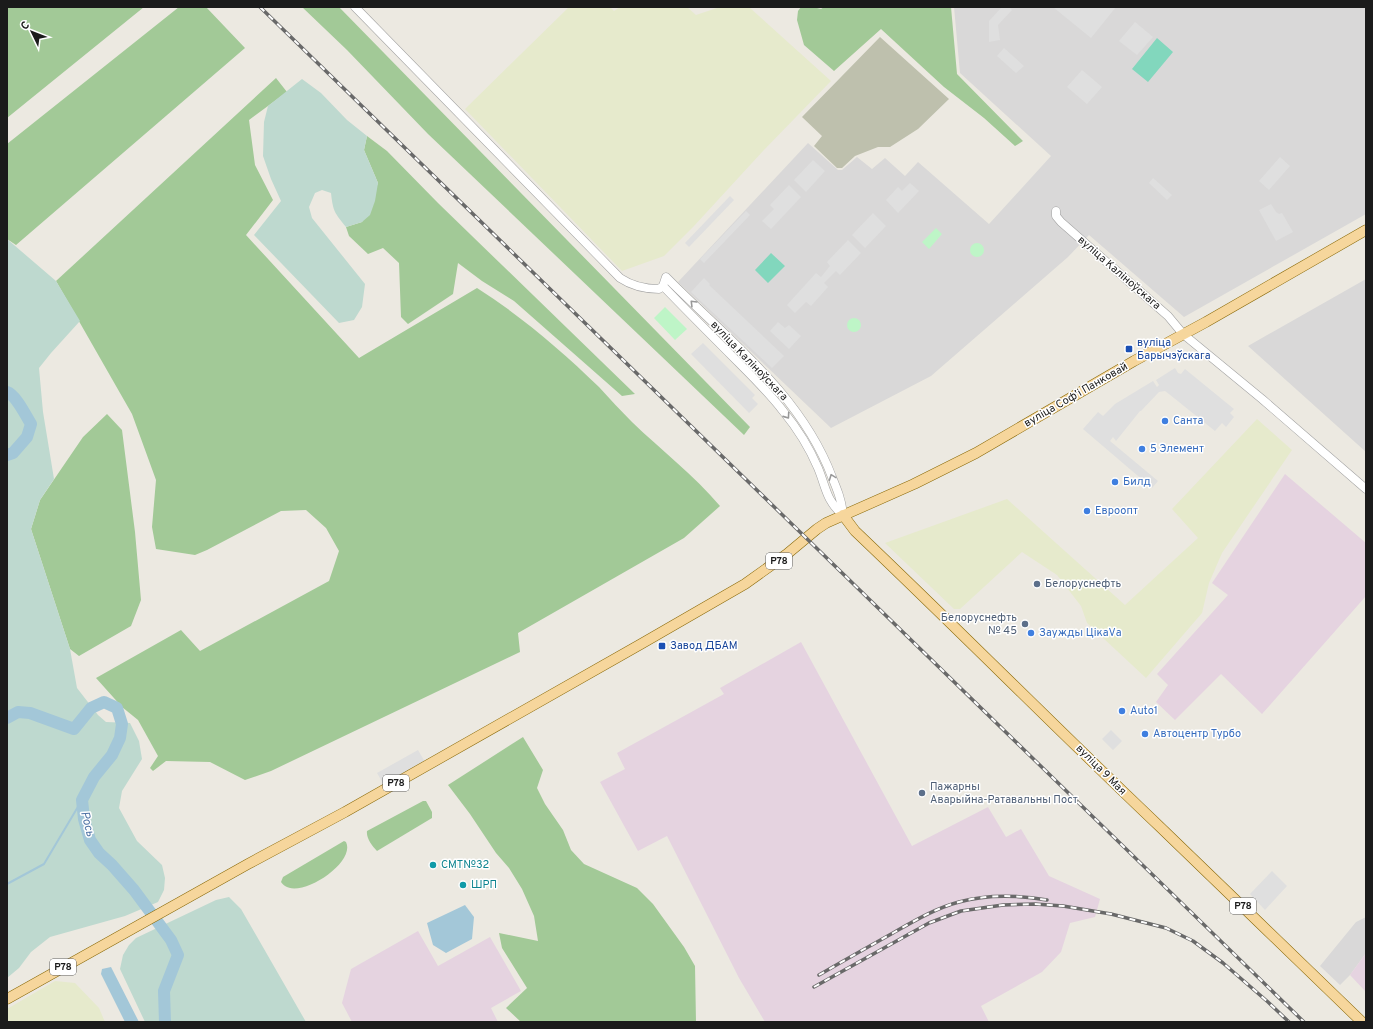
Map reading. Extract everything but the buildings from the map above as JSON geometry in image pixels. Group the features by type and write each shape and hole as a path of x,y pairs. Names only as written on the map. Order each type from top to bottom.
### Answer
{"main road":[{"name":"вуліца Софʼі Панковай","path":"843,514 914,484 976,453 1366,230"},
{"name":"Р78","path":"7,999 345,812 731,592 788,554 816,528 843,514"},
{"name":"вуліца 9 Мая","path":"843,514 861,536 1153,821 1264,926 1362,1022"}],"street":[{"path":"355,7 620,278 629,284 643,288 659,289 663,286"},
{"name":"вуліца Каліноўскага","path":"1056,211 1056,216 1061,222 1168,316 1183,334"},
{"name":"вуліца Каліноўскага","path":"666,277 774,384 793,407 811,432 828,465 842,504 843,514 835,508 831,502 810,452 784,411 767,391 663,286 666,277"},
{"path":"1183,334 1256,394 1366,489"}],"shaded area":[{"path":"569,7 610,7 614,11 620,7 687,7 696,15 720,7 749,7 831,81 664,256 622,271 465,109"},
{"path":"954,7 1366,7 1366,214 1184,317 1089,235 1068,257 931,376 831,428 678,282 808,143 838,170 842,170 857,157 872,169 885,158 905,176 918,162 989,224 1051,156 960,73"},
{"path":"1002,7 1009,7 1012,10 998,25 1000,40 989,42 989,21"},
{"path":"1053,7 1116,7 1091,38"},
{"path":"1135,22 1153,37 1137,55 1119,41"},
{"path":"880,37 949,99 918,129 890,147 878,147 855,156 842,168 837,168 814,146 822,136 802,117"},
{"path":"1004,48 1024,66 1016,73 997,56"},
{"path":"1082,70 1102,87 1087,104 1067,87"},
{"path":"302,79 321,93 347,120 367,136 364,150 378,183 375,201 370,215 362,222 346,227 335,212 331,193 322,190 315,193 309,207 312,218 365,284 362,307 354,320 339,323 254,235 281,201 263,156 264,122 268,106"},
{"path":"1280,157 1290,166 1269,190 1259,181"},
{"path":"813,160 825,171 806,192 794,180"},
{"path":"1153,178 1172,195 1167,200 1149,183"},
{"path":"910,183 919,191 898,213 886,200 898,187 902,191"},
{"path":"789,185 801,197 771,229 762,221 774,209 770,205"},
{"path":"730,196 734,200 689,247 685,243"},
{"path":"1271,204 1276,212 1279,214 1282,213 1293,232 1276,241 1259,210"},
{"path":"746,211 750,215 704,263 700,259"},
{"path":"873,213 886,226 865,248 852,235"},
{"path":"7,239 56,281 80,321 39,368 43,412 54,479 40,500 31,529 70,649 77,688 98,715 106,722 130,723 139,741 142,759 122,791 119,808 137,841 162,865 165,878 164,890 158,902 125,916 50,937 31,952 19,968 7,978 8,498"},
{"path":"848,240 861,253 840,275 836,271 824,283 828,287 811,306 806,302 795,313 787,305 816,273 821,277 830,266 827,262"},
{"path":"704,278 710,284 709,285 784,356 772,368 691,292"},
{"path":"1366,279 1366,452 1248,346"},
{"path":"778,322 785,328 789,325 801,336 789,349 770,331"},
{"path":"703,343 755,395 752,398 758,404 749,413 691,354"},
{"path":"1175,368 1178,373 1181,374 1185,369 1234,409 1230,413 1234,417 1226,427 1222,423 1215,431 1165,391 1159,392 1140,411 1116,441 1113,437 1110,441 1158,481 1152,488 1083,429 1098,412 1103,416 1115,404 1153,381 1157,387 1159,385 1156,380"},
{"path":"1257,419 1292,450 1222,553 1209,583 1202,613 1146,678 1087,623 1081,606 1057,575 1022,552 960,609 954,609 885,543 1007,499 1125,605 1198,538 1172,509"},
{"path":"1285,474 1366,543 1366,596 1262,714 1221,674 1175,720 1156,702 1168,685 1157,674 1228,595 1212,583"},
{"path":"801,642 912,846 988,807 1006,837 1021,829 1049,876 1100,899 1095,917 1070,923 1061,952 1042,972 981,1006 989,1022 765,1022 739,978 667,836 638,851 600,782 625,769 617,753 724,694 720,688"},
{"path":"1111,730 1122,741 1113,750 1102,739"},
{"path":"418,750 425,762 384,785 377,773"},
{"path":"1272,871 1287,886 1265,910 1250,894"},
{"path":"229,897 241,909 306,1022 145,1022 120,969 123,955 129,945 136,938 216,900"},
{"path":"465,905 474,917 472,939 446,953 433,945 427,923"},
{"path":"1366,917 1366,953 1350,975 1340,985 1320,966 1356,922"},
{"path":"418,931 438,966 490,937 521,991 491,1008 498,1022 352,1022 342,1003 351,969"},
{"path":"1366,953 1366,992 1350,975"},
{"path":"111,967 139,1022 125,1022 101,974 102,969"},
{"path":"55,981 75,983 99,1008 105,1022 7,1022 7,1009"}],"green space":[{"path":"7,7 144,7 7,118"},
{"path":"179,7 206,7 245,48 16,245 7,239 7,144"},
{"path":"302,7 339,7 750,427 744,435 428,134 347,50"},
{"path":"801,7 821,9 824,7 951,7 957,74 1023,141 1015,146 984,118 944,87 881,29 834,71 804,45 797,20 798,11"},
{"path":"1157,38 1173,52 1148,82 1132,69"},
{"path":"276,78 287,92 249,120 255,165 273,200 246,235 359,358 477,288 525,322 570,360 599,387 632,422 688,473 720,506 684,538 518,633 520,652 271,771 245,780 210,762 166,761 153,771 150,768 158,756 138,720 122,707 96,678 181,630 200,651 329,581 339,551 326,528 306,510 281,511 195,555 156,549 152,527 156,480 132,414 56,281"},
{"path":"367,136 387,151 438,203 635,394 622,396 514,301 482,281 458,263 453,294 408,324 401,317 399,263 383,248 368,254 349,236 346,227 362,222 378,183 364,150"},
{"path":"936,228 942,234 929,249 922,242"},
{"path":"974,243 980,243 984,247 984,253 980,257 974,257 970,253 970,247"},
{"path":"771,253 785,266 768,283 755,270"},
{"path":"665,307 687,329 675,340 654,318"},
{"path":"851,318 857,318 861,322 861,328 857,332 851,332 847,328 847,322"},
{"path":"107,414 122,430 135,532 141,600 131,626 79,656 70,649 31,529 40,500 83,437"},
{"path":"523,737 543,770 537,788 545,804 563,830 571,850 584,864 637,888 653,904 684,947 695,966 696,1022 521,1022 506,1008 527,988 502,948 499,933 538,941 534,916 522,889 509,868 496,853 470,814 448,785"},
{"path":"423,801 426,801 432,812 432,818 377,851 368,839 367,831"},
{"path":"344,841 346,842 347,850 343,859 336,868 326,876 315,883 304,887 293,888 283,885 281,882 283,877"}],"waterway":[{"name":"Рось","path":"7,392 14,397 31,424 27,437 13,453 7,455"},
{"name":"Рось","path":"7,718 18,712 30,713 74,729 91,708 104,702 117,708 122,724 120,738 112,755 94,777 82,800 84,819 90,840 99,853 134,890 171,940 178,955 164,991 165,1022"},
{"path":"7,884 44,864 82,800"}],"railway":[{"path":"260,7 1304,1022"},
{"path":"819,975 917,920 950,905 970,899 1003,896 1047,900"},
{"path":"814,987 929,923 961,911 1003,905 1035,904 1063,906 1111,914 1166,928 1193,941 1223,963 1289,1022"}],"place":[{"name":"вуліца Барычэўскага","path":"1129,349"},
{"name":"Санта","path":"1165,421"},
{"name":"5 Элемент","path":"1142,449"},
{"name":"Билд","path":"1115,482"},
{"name":"Евроопт","path":"1087,511"},
{"name":"Белоруснефть","path":"1037,584"},
{"name":"Белоруснефть № 45","path":"1025,624"},
{"name":"Заужды ЦікаVа","path":"1031,633"},
{"name":"Завод ДБАМ","path":"662,646"},
{"name":"Auto1","path":"1122,711"},
{"name":"Автоцентр Турбо","path":"1145,734"},
{"name":"Пажарны Аварыйна-Ратавальны Пост","path":"922,793"},
{"name":"СМТ№32","path":"433,865"},
{"name":"ШРП","path":"463,885"}]}
